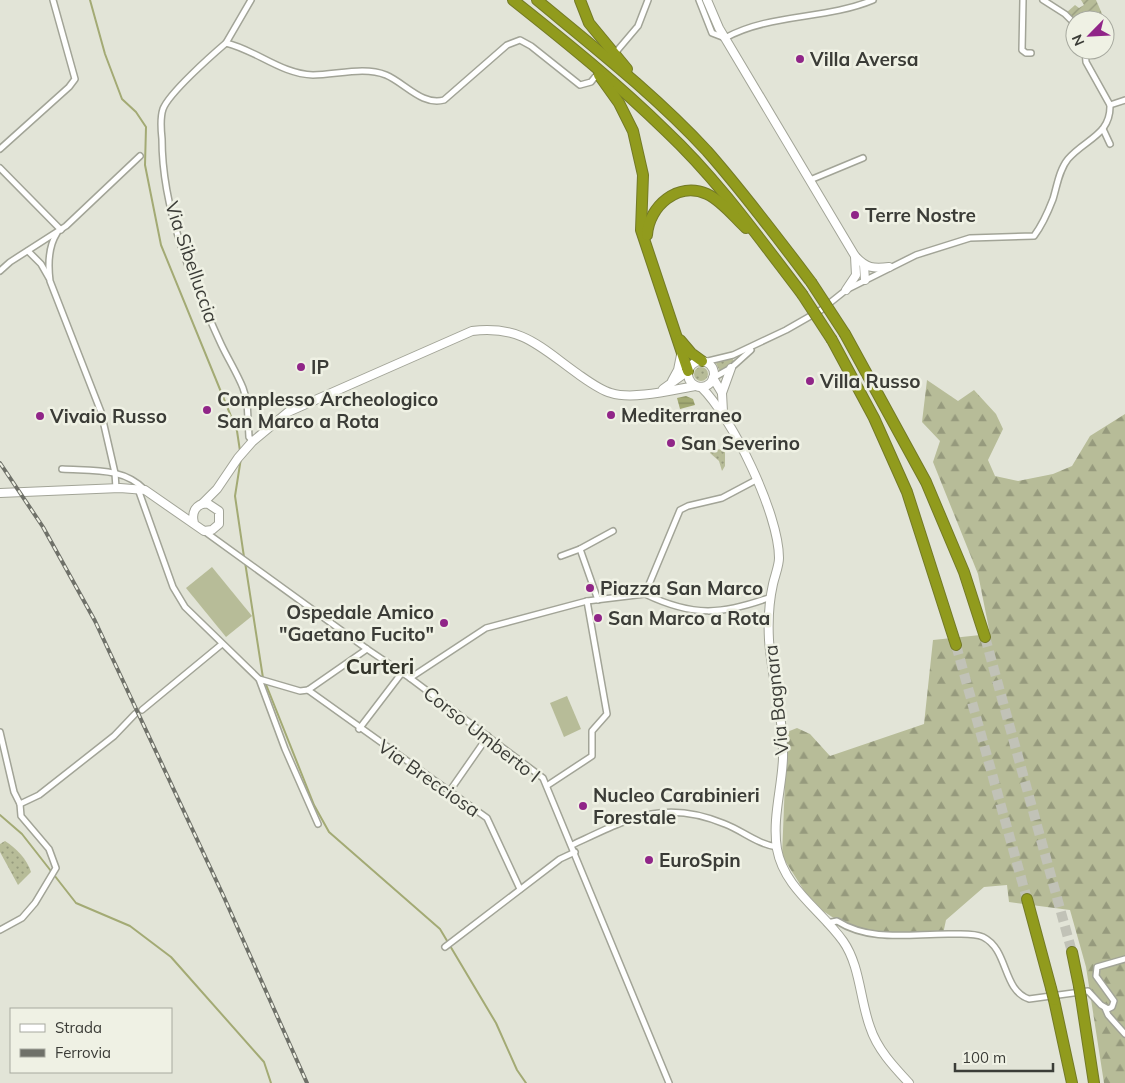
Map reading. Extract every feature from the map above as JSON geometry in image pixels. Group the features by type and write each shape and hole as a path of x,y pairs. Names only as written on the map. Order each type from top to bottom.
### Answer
{"highway":[{"path":"513,0 586,58 667,132 733,204 802,294 832,340 874,418 907,492 956,645"},
{"path":"537,0 651,96"},
{"path":"580,0 589,24 651,96 719,166 757,210 810,282 845,334 926,482 964,572 985,637"},
{"path":"586,58 619,104 634,131 642,175 641,230 678,338 681,355 688,371"},
{"path":"646,249 648,223 654,210 673,194 690,190 707,194 721,204 770,252"},
{"path":"678,338 691,353 703,362"},
{"path":"1027,899 1054,1000 1072,1083"},
{"path":"1072,952 1094,1083"}],"main road":[{"path":"707,0 725,38 855,256 864,265 874,269 889,267"},
{"path":"846,290 856,275 855,256"},
{"path":"864,265 865,280"},
{"path":"856,275 865,280"},
{"path":"177,511 195,509 202,504 217,489 238,458 252,442 288,412 472,331 494,328 510,331 529,339 584,378 611,393 634,396 708,385 713,378 711,366 703,362 692,364 688,371 660,391"},
{"path":"671,384 678,370 681,355"},
{"path":"722,392 731,368"},
{"path":"688,371 689,380 698,387"},
{"name":"Via Bagnara","path":"713,378 722,392 724,414"},
{"name":"Via Bagnara","path":"698,387 724,414 772,516 778,544 779,560 771,597 770,641 781,724 783,758 777,847"},
{"path":"0,493 116,488 141,489 177,511 204,531 216,527 220,515 216,507 217,489"},
{"path":"202,504 216,507"},
{"path":"194,523 195,509"},
{"path":"777,847 781,863 789,878 843,941 850,953 873,1034 883,1052 909,1083"}],"street":[{"path":"0,149 69,88 75,78 53,0"},
{"name":"Via Sibelluccia","path":"251,0 226,43 166,104 162,111 162,154 167,187 180,239 210,319 243,388 247,401 249,438 252,442"},
{"path":"616,52 638,26 648,0"},
{"path":"699,0 712,33 725,38 767,22 810,16 873,0"},
{"path":"1023,0 1022,50 1026,54 1031,53"},
{"path":"1043,0 1065,14"},
{"path":"226,43 289,70 304,73 374,72 386,75 418,95 436,102 444,100 507,45 520,40 531,46 580,85 591,82 595,77"},
{"path":"703,362 733,355 757,345 808,318 846,290 916,255 970,238 1034,236 1043,223 1061,170 1067,160 1103,129 1110,119 1110,105 1086,60"},
{"path":"1110,105 1125,100"},
{"path":"1103,129 1110,144"},
{"path":"0,271 59,231 140,156"},
{"path":"810,180 864,158"},
{"path":"0,168 59,231"},
{"path":"50,281 48,266 52,241 59,231"},
{"path":"28,251 41,264 50,281 101,412 116,473 116,488"},
{"path":"713,378 731,368 757,345"},
{"path":"62,470 116,473 137,481 173,587 185,606 260,680 300,691 308,690 367,650"},
{"path":"645,594 680,510 688,506 722,498 756,480"},
{"path":"216,527 218,541"},
{"name":"Corso Umberto I","path":"204,531 539,773 548,785 669,1083"},
{"path":"561,556 580,549 612,531"},
{"path":"580,549 598,600"},
{"path":"410,678 486,628 587,601 645,594 673,605 710,612 741,608 771,597"},
{"path":"548,785 592,756 592,730 607,714 587,601"},
{"path":"142,710 222,644"},
{"path":"360,728 401,674"},
{"path":"260,680 284,749 318,824"},
{"name":"Via Brecciosa","path":"308,690 487,818 520,889"},
{"path":"20,804 39,795 106,742 134,714"},
{"path":"0,732 14,792 20,804 21,816 52,854 56,868 35,903 22,918 0,930"},
{"path":"449,792 488,736"},
{"path":"572,845 623,821 646,814 674,811 700,814 727,825 764,845 777,847"},
{"path":"445,947 520,889 560,860 575,852"},
{"path":"827,923 837,921 849,928 889,936 943,934 981,936 994,943 1020,996 1029,998 1088,991 1105,1007 1108,1015 1125,1034"},
{"path":"1105,1007 1112,1007 1114,1001 1096,976 1095,971 1098,967 1125,959"}],"green space":[{"path":"1081,0 1096,0 1100,10 1069,10 1075,5 1079,8 1084,5"},
{"path":"732,358 734,361 720,372 716,363"},
{"path":"698,367 704,367 708,374 704,381 698,381 694,377 694,371"},
{"path":"927,380 958,401 974,390 996,414 1003,429 988,460 995,476 1018,481 1053,474 1072,466 1090,436 1125,414 1125,1083 1104,1083 1086,967 1070,910 1009,902 1007,885 984,887 946,920 943,934 889,936 849,928 823,911 805,892 782,856 787,732 797,728 810,734 830,756 924,724 933,640 990,634 978,574 933,462 940,441 922,422"},
{"path":"725,449 725,466 722,471 719,461 710,453 712,450"},
{"path":"212,567 252,616 226,637 186,588"},
{"path":"567,696 581,729 564,737 550,703"},
{"path":"5,841 21,854 31,872 18,885 0,852 0,844"}],"shaded area":[{"path":"686,396 693,399 695,405 680,409 677,398"}],"waterway":[{"path":"90,0 105,54 122,99 136,112 146,127 145,165 161,245 237,431 240,451"},
{"path":"241,458 235,496 244,557"},
{"path":"245,562 263,678"},
{"path":"265,682 314,805 329,832 440,929 496,1023 517,1070 526,1083"},
{"path":"0,815 22,834 76,903 130,926 171,957 264,1062 271,1083"}],"tunnel":[{"path":"985,637 1072,952"},
{"path":"956,645 1027,899"}],"railway":[{"path":"0,463 43,527 95,621 223,895 307,1083"}],"place":[{"name":"Villa Aversa","path":"800,59"},
{"name":"Terre Nostre","path":"855,215"},
{"name":"IP","path":"301,367"},
{"name":"Villa Russo","path":"810,381"},
{"name":"Complesso Archeologico San Marco a Rota","path":"207,410"},
{"name":"Mediterraneo","path":"611,415"},
{"name":"Vivaio Russo","path":"40,416"},
{"name":"San Severino","path":"671,443"},
{"name":"Piazza San Marco","path":"590,588"},
{"name":"San Marco a Rota","path":"598,618"},
{"name":"Ospedale Amico \"Gaetano Fucito\"","path":"444,623"},
{"name":"Nucleo Carabinieri Forestale","path":"583,806"},
{"name":"EuroSpin","path":"649,860"}],"district":[{"name":"Curteri","path":"380,666"}]}
